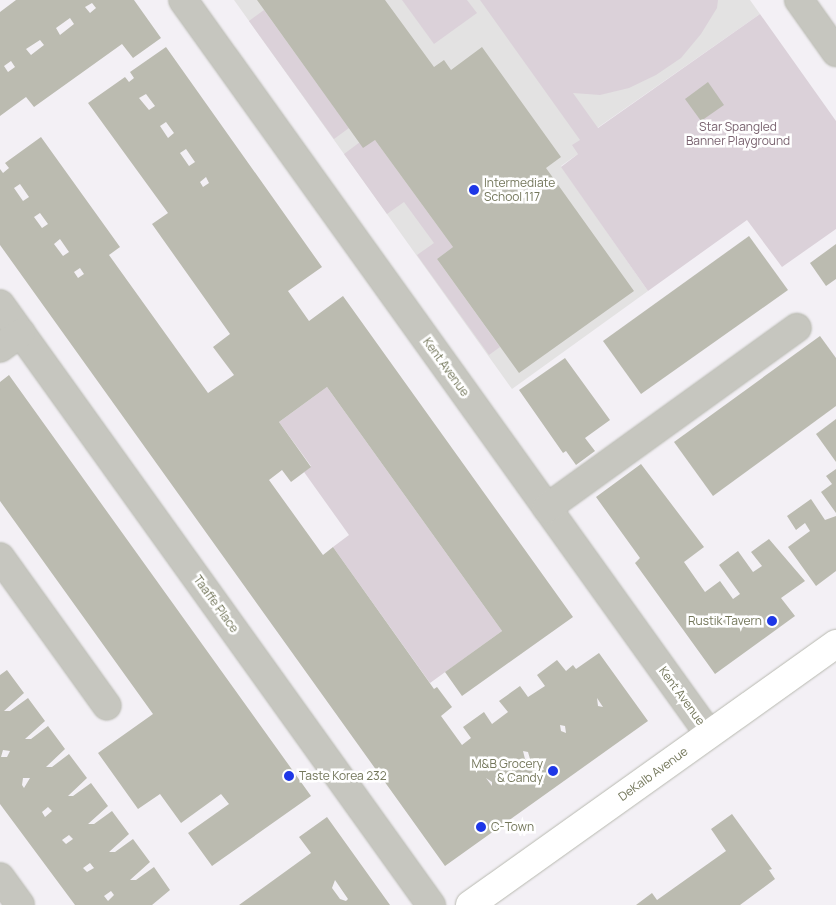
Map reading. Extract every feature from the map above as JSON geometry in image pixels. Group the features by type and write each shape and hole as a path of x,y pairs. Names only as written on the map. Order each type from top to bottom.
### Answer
{"main road":[{"name":"DeKalb Avenue","path":"470,905 836,644"}],"street":[{"name":"Kent Avenue","path":"183,0 709,734"},
{"path":"799,0 836,52"},
{"name":"Taaffe Place","path":"0,304 10,340 432,905"},
{"path":"547,508 796,328"},
{"path":"0,557 107,706"},
{"path":"0,877 20,905"}],"shaded area":[{"name":"Intermediate School 117","path":"234,0 750,0 760,14 580,140 578,154 561,166 648,291 512,389"}],"green space":[{"path":"402,0 467,0 477,13 434,44"},
{"name":"Star Spangled Banner Playground","path":"480,0 718,0 717,8 701,34 681,58 656,75 629,88 600,95 573,93 598,128 760,14 836,121 836,229 782,267 747,220 648,291 561,167 578,154 572,145 580,140"},
{"path":"264,10 349,128 334,139 249,21"},
{"path":"375,140 453,247 437,259 500,347 489,355 417,255 434,243 404,202 387,214 344,154 360,142"},
{"path":"327,387 502,631 430,683 333,547 349,535 304,472 311,466 279,422"}],"building":[{"path":"16,0 134,0 161,38 133,58 122,44 34,107 26,97 0,116 0,12","holes":["92,3 96,8 90,13 85,7","70,18 74,24 60,35 56,28","40,40 44,45 31,55 26,49","11,61 15,67 8,72 4,66"]},
{"path":"257,0 385,0 434,67 444,60 451,70 482,47 561,157 546,168 634,291 519,373 437,259 453,247 375,140 363,148"},
{"path":"166,47 322,267 288,291 309,321 343,296 573,617 462,696 445,672 502,631 327,387 279,422 311,467 291,482 282,470 269,480 323,555 333,547 434,689 437,687 452,707 441,716 462,745 471,738 463,727 484,712 492,724 508,712 499,701 520,686 528,697 545,686 537,675 557,660 566,671 573,665 576,669 599,653 648,721 445,866 0,245 0,169 3,173 9,168 5,163 41,137 120,247 109,255 208,393 234,375 213,347 230,334 152,224 168,213 88,103 125,77 129,82 134,78 130,72","holes":["146,94 155,106 149,110 139,98","166,122 174,133 168,138 160,126","186,149 195,162 189,166 180,153","206,177 209,183 203,187 200,182","20,184 29,197 23,201 14,188","40,213 48,224 42,228 34,217","60,239 69,252 63,256 54,244","80,268 84,274 78,278 74,272","597,698 603,707 598,706","560,725 565,726 566,733 561,731","523,751 528,752 530,759 525,759"]},
{"path":"708,82 724,105 701,121 685,99"},
{"path":"749,236 788,290 641,394 603,341"},
{"path":"836,244 836,279 826,286 810,263"},
{"path":"820,336 836,358 836,406 713,496 674,442"},
{"path":"565,358 610,420 585,438 595,451 576,465 566,451 563,453 519,390"},
{"path":"9,375 311,796 212,866 188,833 229,804 221,794 181,823 160,794 138,809 98,753 153,714 0,501 0,382"},
{"path":"836,419 836,462 816,434"},
{"path":"641,464 704,547 684,562 705,592 720,581 733,599 740,594 719,565 738,551 753,572 762,566 751,552 769,539 805,581 781,598 795,616 715,674 635,563 640,558 596,497"},
{"path":"836,469 836,513 821,492 832,484 826,476"},
{"path":"811,499 825,520 836,516 836,571 816,586 788,547 810,531 805,523 796,530 787,516"},
{"path":"7,670 24,693 4,711 10,711 28,698 45,721 25,739 31,739 48,726 65,749 46,767 52,767 69,754 87,778 68,796 73,796 91,783 108,806 88,824 94,824 112,811 129,834 109,852 115,852 133,839 150,862 130,880 136,880 154,867 170,890 152,905 75,905 0,804 0,675","holes":["3,750 10,751 7,757 1,757","23,778 30,778 24,788 22,785","48,807 52,811 45,817 42,812","69,835 73,839 66,844 62,840","90,863 94,868 87,872 83,868","111,891 114,895 108,901 104,896"]},
{"path":"732,814 772,869 769,870 775,879 740,905 636,905 652,893 657,900 726,851 711,829"},
{"path":"327,817 390,905 239,905 311,853 299,837","holes":["335,880 348,899 346,901 340,899 332,888"]}],"place":[{"name":"Intermediate School 117","path":"474,190"},
{"name":"Rustik Tavern","path":"772,621"},
{"name":"M&B Grocery & Candy","path":"553,771"},
{"name":"Taste Korea 232","path":"289,776"},
{"name":"C-Town","path":"481,827"}]}
